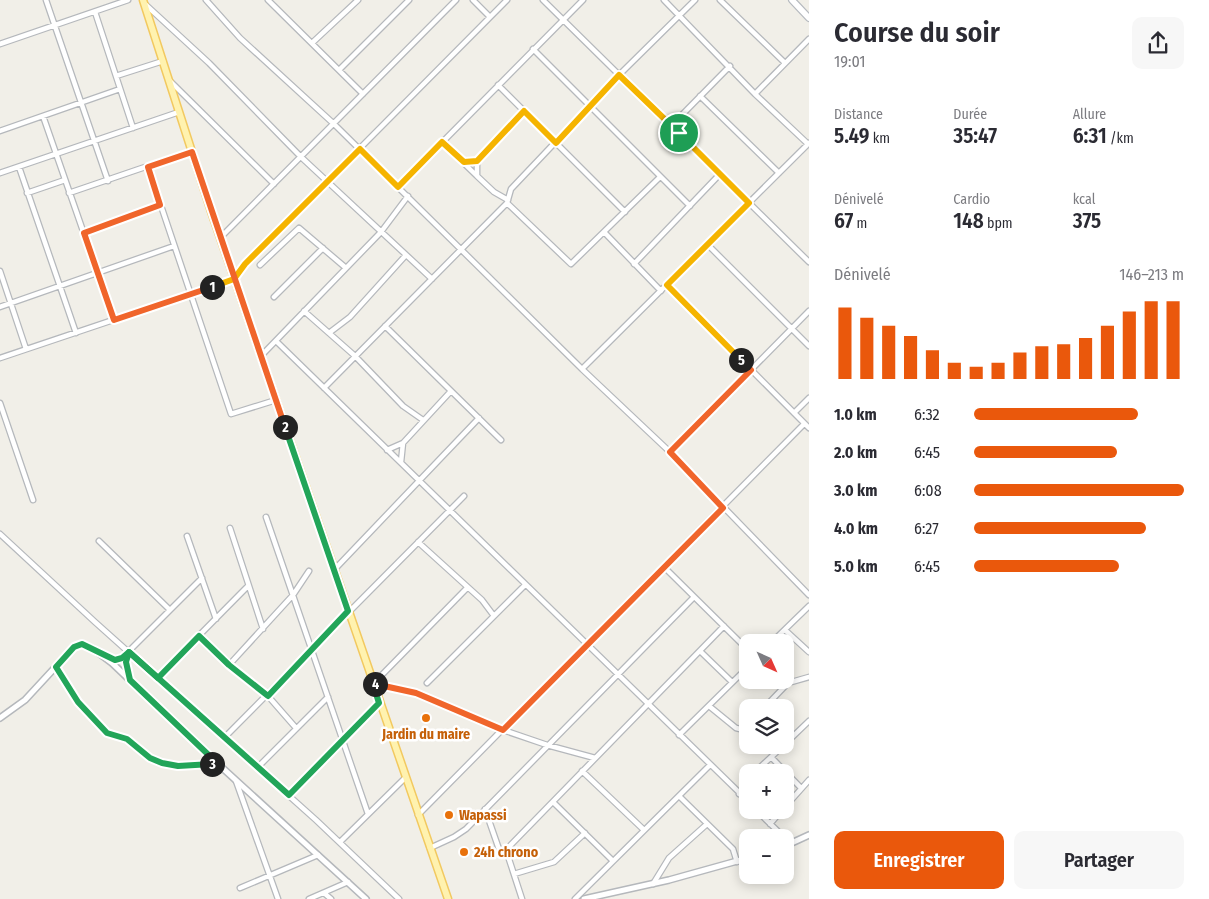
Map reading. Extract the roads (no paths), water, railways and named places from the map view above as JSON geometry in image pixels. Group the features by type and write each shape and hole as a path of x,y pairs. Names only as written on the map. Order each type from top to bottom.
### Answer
{"main road":[{"path":"792,0 809,18"},
{"path":"144,2 220,238 448,899"}],"street":[{"path":"46,0 108,180"},
{"path":"0,44 128,0"},
{"path":"206,0 240,38 360,149 582,369 670,452 809,596"},
{"path":"268,0 363,94"},
{"path":"312,44 358,0"},
{"path":"339,70 409,0"},
{"path":"220,238 456,0"},
{"path":"473,0 490,17"},
{"path":"0,358 234,279 245,264 507,0"},
{"path":"543,0 809,262"},
{"path":"398,187 583,0"},
{"path":"582,369 809,144 756,94 664,0"},
{"path":"324,388 507,201 511,189 619,75 695,0"},
{"path":"720,0 785,63"},
{"path":"144,2 209,63 301,157 432,279"},
{"path":"95,12 133,128"},
{"path":"756,94 809,39"},
{"path":"533,49 690,206"},
{"path":"116,76 163,61"},
{"path":"671,126 730,66"},
{"path":"169,80 274,184"},
{"path":"498,85 625,212"},
{"path":"0,131 120,89"},
{"path":"700,96 779,173"},
{"path":"464,162 477,161 524,111"},
{"path":"0,173 179,112"},
{"path":"43,116 114,320"},
{"path":"442,142 494,192 507,201 571,264 660,177"},
{"path":"69,193 192,152"},
{"path":"477,161 478,176"},
{"path":"19,167 76,333"},
{"path":"148,167 231,414 276,400"},
{"path":"634,264 720,174"},
{"path":"28,193 64,180"},
{"path":"261,356 381,232 408,196"},
{"path":"84,233 160,205"},
{"path":"260,266 299,228 346,268"},
{"path":"604,232 661,291"},
{"path":"707,244 809,346"},
{"path":"0,307 174,246"},
{"path":"274,297 323,248"},
{"path":"329,333 350,317 406,256"},
{"path":"0,271 26,349"},
{"path":"667,285 809,428"},
{"path":"304,312 355,356 403,406 424,420"},
{"path":"670,452 809,312"},
{"path":"385,326 501,440"},
{"path":"276,341 739,794"},
{"path":"387,450 404,443 451,391"},
{"path":"794,413 809,398"},
{"path":"0,403 33,500"},
{"path":"334,570 479,418"},
{"path":"418,815 664,568 804,424"},
{"path":"401,462 404,443"},
{"path":"225,737 268,696 348,611 464,496"},
{"path":"266,517 368,814"},
{"path":"230,528 263,629"},
{"path":"0,534 289,795 399,899"},
{"path":"187,536 216,619"},
{"path":"99,541 170,610"},
{"path":"418,542 494,616"},
{"path":"664,568 739,641"},
{"path":"229,665 293,595 309,571"},
{"path":"0,718 24,700 74,647 82,644 104,656 117,660 129,652 202,578"},
{"path":"427,683 525,585"},
{"path":"158,678 248,586"},
{"path":"373,684 467,588"},
{"path":"430,848 459,835 694,596"},
{"path":"781,634 809,606"},
{"path":"485,809 501,855 724,626"},
{"path":"785,630 809,652"},
{"path":"199,636 229,665 268,696 296,728"},
{"path":"700,651 732,682"},
{"path":"129,652 126,662 130,680"},
{"path":"104,656 236,781 366,899"},
{"path":"56,667 78,702 107,733 127,739 150,758 162,763 178,766 217,763"},
{"path":"679,735 739,675"},
{"path":"773,699 788,683 809,677"},
{"path":"373,684 416,693 503,730 546,745 595,758"},
{"path":"258,767 328,697"},
{"path":"289,795 379,703"},
{"path":"709,706 739,729"},
{"path":"794,735 809,721"},
{"path":"764,764 774,754"},
{"path":"771,757 801,788"},
{"path":"575,899 710,765"},
{"path":"582,771 644,830"},
{"path":"340,842 405,778"},
{"path":"794,796 809,780"},
{"path":"236,781 278,899"},
{"path":"584,899 653,884 737,862 733,849 679,796"},
{"path":"552,802 613,861"},
{"path":"765,819 775,829"},
{"path":"770,824 774,819"},
{"path":"653,884 669,858 707,824"},
{"path":"514,874 554,862 585,833"},
{"path":"794,843 809,835"},
{"path":"506,850 522,899"},
{"path":"240,888 318,855"},
{"path":"313,898 348,882"},
{"path":"324,892 332,899"}],"place":[{"name":"Jardin du maire","path":"426,718"},
{"name":"Wapassi","path":"449,815"},
{"name":"24h chrono","path":"464,852"}]}
